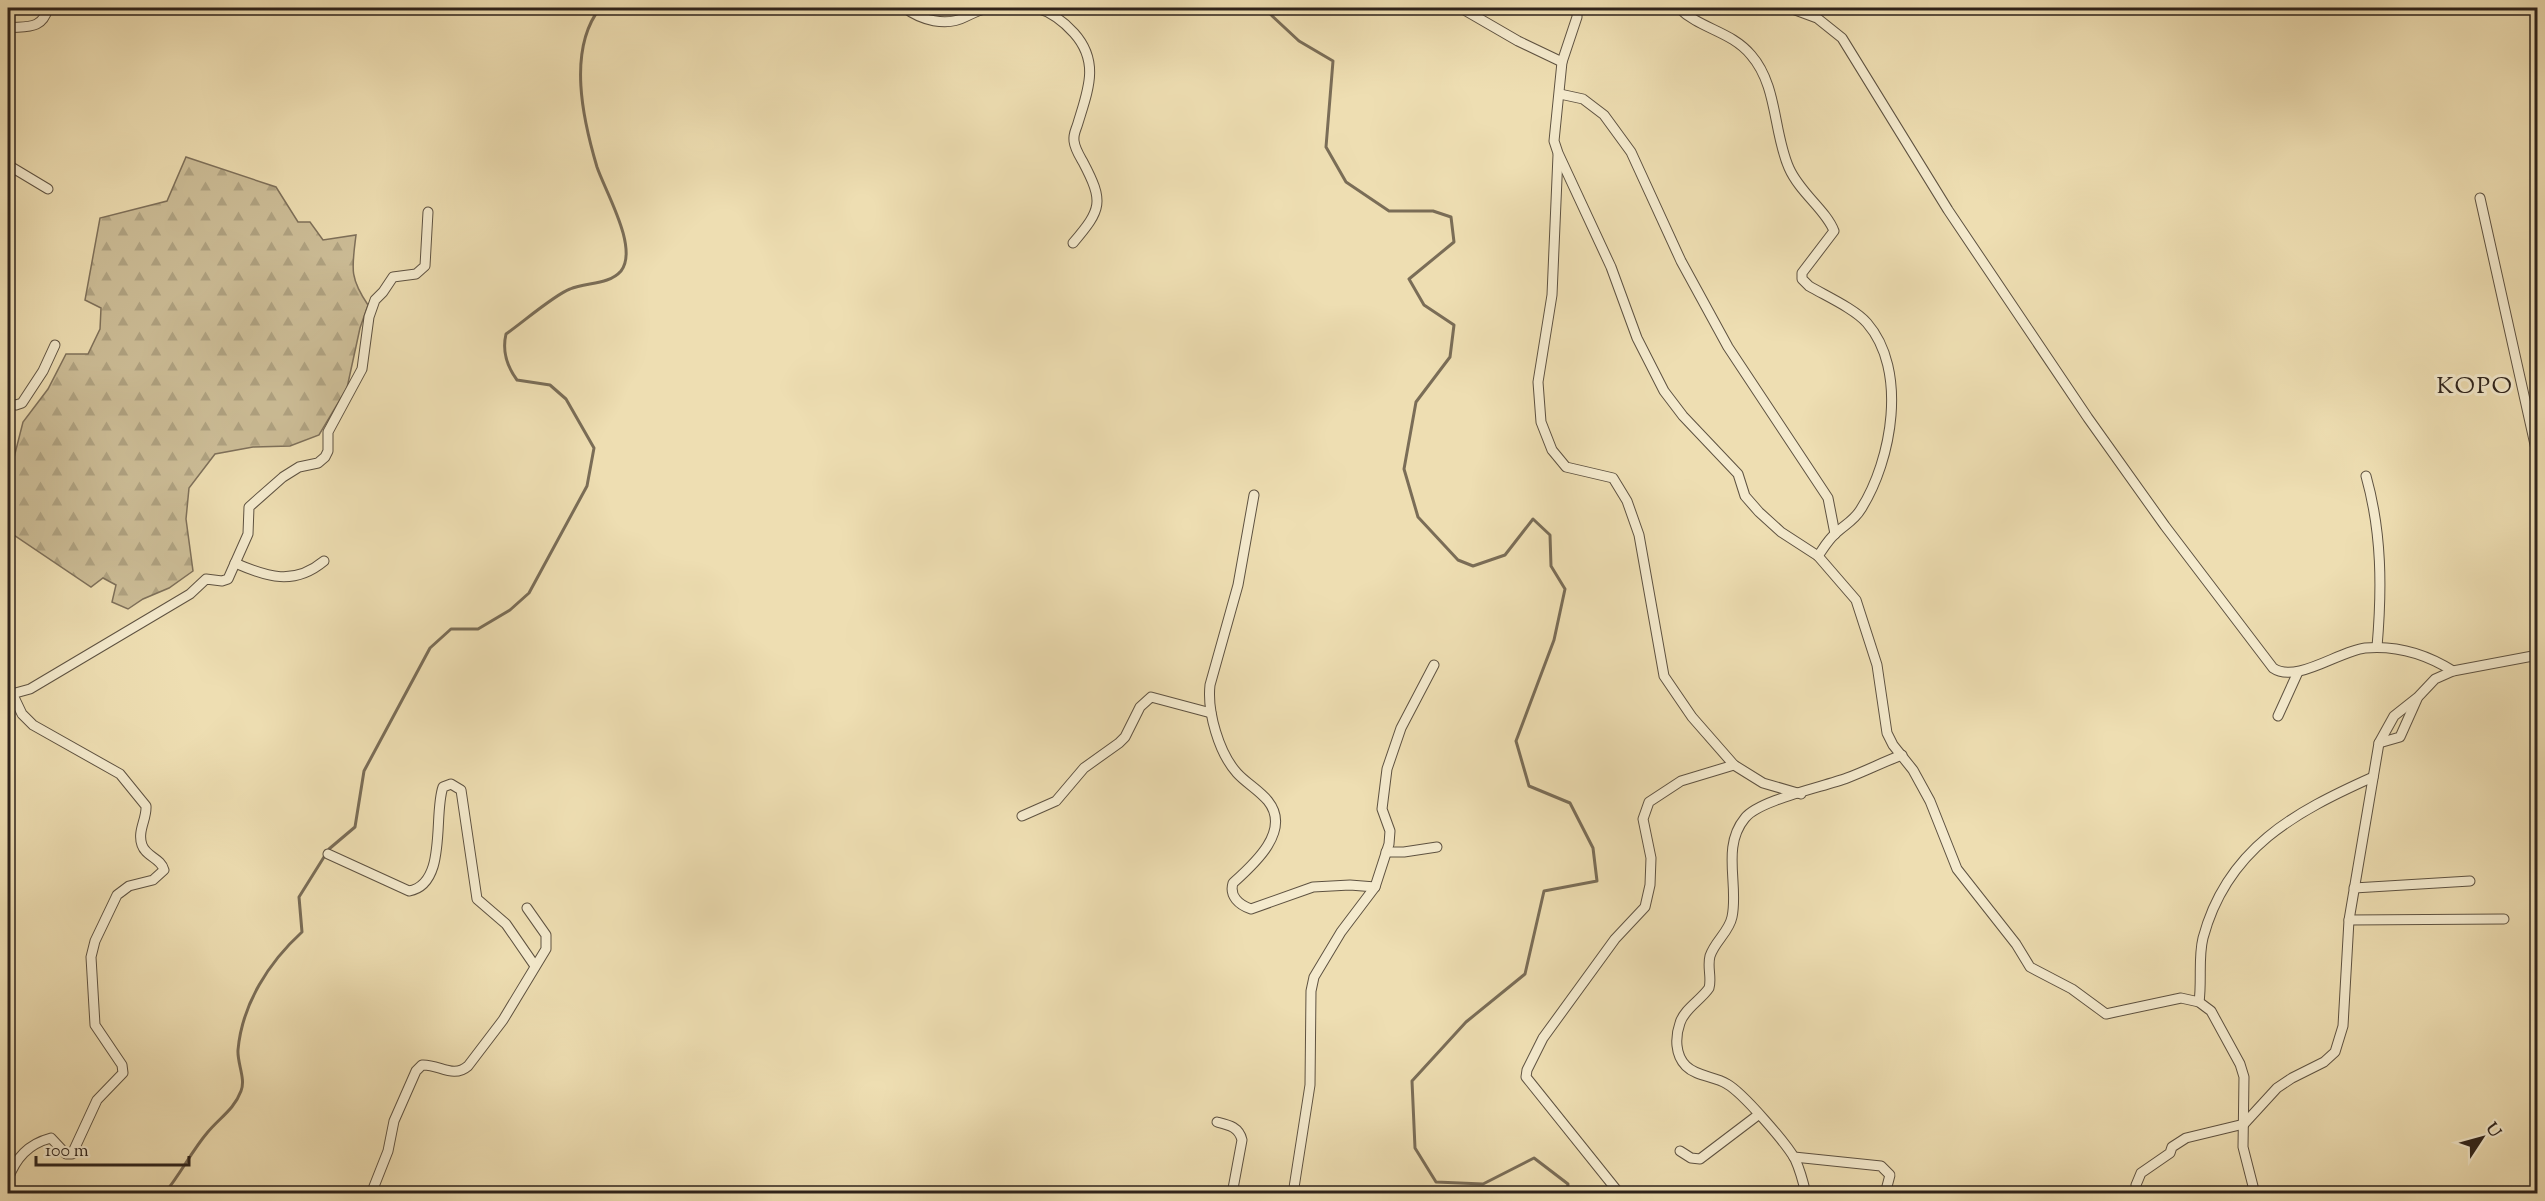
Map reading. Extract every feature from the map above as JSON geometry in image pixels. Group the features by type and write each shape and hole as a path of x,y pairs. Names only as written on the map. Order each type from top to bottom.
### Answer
{"street":[{"path":"8,28 38,24 46,17 48,8"},
{"path":"905,8 915,15 945,22 964,18 988,8"},
{"path":"1037,8 1053,15 1072,30 1084,44 1092,68 1073,139 1092,180 1098,205 1089,224 1073,243"},
{"path":"1461,8 1518,41 1562,62"},
{"path":"1577,8 1577,17 1562,62 1554,132 1558,153 1552,296 1538,382 1541,422 1552,450 1566,467 1613,478 1620,488 1639,535 1664,676 1692,717 1734,765 1763,783 1801,794"},
{"path":"1679,8 1689,17 1736,39 1760,67 1767,80 1787,165 1801,190 1834,231 1802,273 1802,279 1809,286 1863,319 1877,338 1889,366 1891,414 1885,449 1869,494 1852,521 1835,534 1818,556"},
{"path":"1790,8 1817,18 1842,38 1948,210 2165,526 2267,662 2279,672 2298,672 2350,651 2377,647 2422,654 2453,671"},
{"path":"1560,94 1583,99 1612,123 1630,152 1681,261 1728,347 1828,498 1835,534"},
{"path":"1558,153 1611,267 1636,338 1664,391 1683,416 1738,474 1745,496 1758,512 1781,532 1818,556 1859,606 1877,665 1884,724 1893,745 1913,770 1930,801 1958,869 2016,944 2030,967 2072,989 2106,1014 2175,999 2199,1002 2211,1011 2240,1064 2245,1088 2243,1147 2255,1194"},
{"path":"8,165 48,189"},
{"path":"2480,198 2538,458"},
{"path":"8,1179 18,1158 33,1145 42,1141 51,1138 66,1154 72,1154 97,1100 123,1072 122,1065 95,1025 91,957 95,940 117,895 129,886 153,880 164,870 141,844 146,806 130,784 120,774 33,725 22,714 10,695 30,689 190,594 206,579 226,580 248,534 249,507 283,477 299,467 318,463 326,457 328,432 362,369 369,317 375,300 393,277 416,274 425,266 428,212"},
{"path":"8,403 16,405 22,403 43,371 55,345"},
{"path":"2366,476 2376,520 2379,556 2381,603 2377,647"},
{"path":"1254,495 1241,575 1210,685 1211,713 1222,746 1233,768 1268,801 1274,819 1272,835 1264,852 1255,864 1232,885 1232,891 1238,902 1249,909 1255,909 1313,887 1350,885 1375,887"},
{"path":"235,563 253,571 284,577 306,574 324,561"},
{"path":"2136,1185 2141,1173 2170,1153 2172,1147 2186,1138 2244,1124 2277,1088 2324,1062 2335,1052 2343,1026 2349,920 2379,743 2394,716 2418,697 2435,679 2453,671 2538,655"},
{"path":"1293,1194 1310,1085 1312,984 1341,932 1375,887 1390,831 1382,808 1387,769 1401,728 1434,665"},
{"path":"2278,716 2298,672"},
{"path":"1022,816 1056,801 1084,768 1119,743 1125,737 1140,707 1151,696 1211,713"},
{"path":"2379,743 2393,740 2402,734 2418,697"},
{"path":"1806,1194 1794,1157 1731,1086 1687,1068 1678,1052 1678,1034 1683,1016 1709,988 1710,957 1732,920 1734,906 1732,861 1739,829 1745,817 1756,808 1856,775 1902,755"},
{"path":"1619,1193 1534,1089 1526,1077 1527,1070 1543,1038 1575,993 1615,939 1646,907 1651,858 1643,819 1649,802 1681,781 1734,765"},
{"path":"2199,1002 2203,938 2219,897 2236,867 2253,847 2277,829 2322,801 2373,777"},
{"path":"328,854 409,891 416,890 428,878 437,854 443,787 451,784 457,786 461,790 477,899 506,924 535,966"},
{"path":"1386,852 1437,847"},
{"path":"2354,888 2470,881"},
{"path":"371,1194 388,1151 394,1121 416,1071 422,1065 452,1072 463,1070 502,1020 546,949 548,940 527,908"},
{"path":"2349,920 2504,919"},
{"path":"1680,1151 1691,1158 1700,1159 1758,1115"},
{"path":"1217,1122 1232,1126 1240,1133 1242,1140 1232,1194"},
{"path":"1794,1157 1881,1166 1890,1174 1886,1194"}],"green space":[{"path":"186,157 276,187 298,222 310,222 323,240 356,235 353,272 368,305 360,328 347,388 319,435 290,446 253,447 215,454 189,488 186,519 193,571 169,588 143,599 128,609 112,602 116,585 103,578 91,587 8,531 8,481 23,422 48,389 66,354 88,354 100,329 101,308 85,300 100,218 167,201"}],"waterway":[{"path":"164,1194 201,1140 238,1098 242,1086 238,1050 251,1000 268,970 302,932 299,897 329,849 355,827 364,771 430,648 451,629 478,629 510,610 529,593 587,486 594,448 566,399 550,385 517,380 510,369 504,346 506,334 547,303 570,289 616,276 625,261 626,248 619,219 597,167 583,107 581,64 584,44 590,25 600,8"},
{"path":"1269,8 1269,13 1299,41 1333,61 1326,147 1346,182 1389,211 1433,211 1451,217 1454,242 1409,279 1424,305 1454,325 1450,357 1416,402 1404,469 1418,517 1458,560 1473,566 1505,555 1533,519 1550,535 1551,566 1565,589 1554,640 1516,741 1529,786 1570,803 1593,848 1597,881 1544,891 1525,974 1466,1022 1412,1081 1415,1148 1436,1182 1483,1184 1534,1158 1568,1184 1567,1194"}],"district":[{"name":"KOPO","path":"2475,387"}]}
